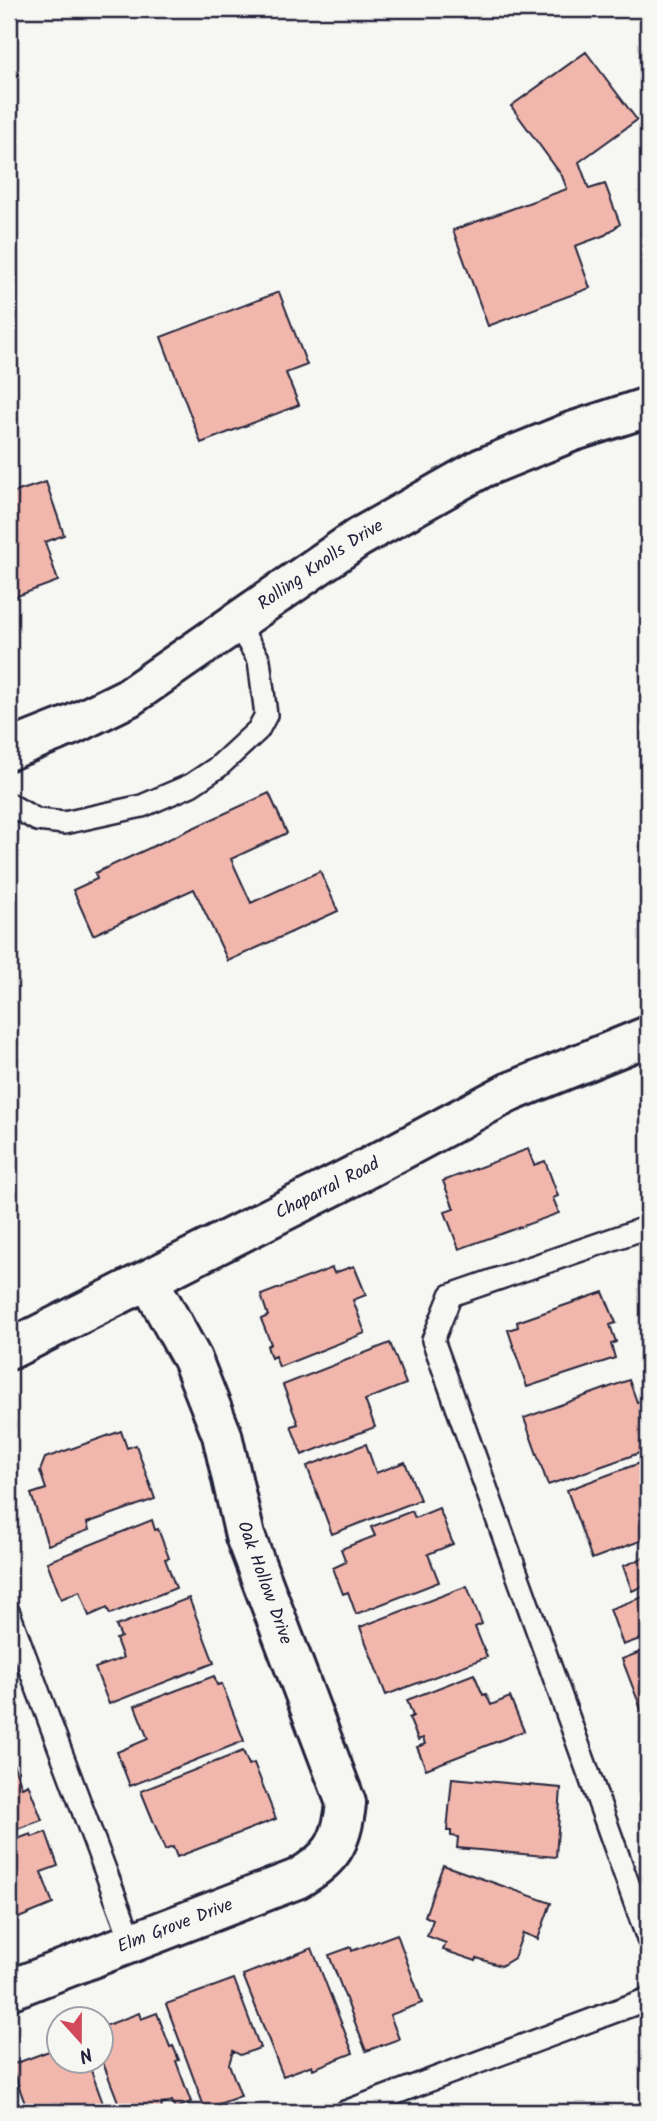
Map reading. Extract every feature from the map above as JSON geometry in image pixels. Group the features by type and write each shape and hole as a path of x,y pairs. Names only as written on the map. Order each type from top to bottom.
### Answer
{"street":[{"name":"Rolling Knolls Drive","path":"9,750 72,725 129,697 358,538 482,468 571,432 648,407"},
{"name":"Chaparral Road","path":"9,1350 149,1281 508,1093 648,1036"},
{"name":"Oak Hollow Drive","path":"149,1281 192,1359 222,1435 245,1536 346,1803 344,1827 334,1850"},
{"name":"Elm Grove Drive","path":"9,1990 297,1879 318,1867 334,1850"}],"lane":[{"path":"9,804 37,820 64,823 142,806 191,785 218,767 258,730 266,715 259,660 236,621"},
{"path":"648,1227 450,1295 433,1340 648,1939"},
{"path":"9,1613 132,1942"},
{"path":"345,2112 648,1999"}],"building":[{"path":"586,52 637,120 579,162 589,189 605,184 620,224 605,235 575,246 590,288 488,326 453,230 567,189 562,176 511,106"},
{"path":"279,292 307,365 286,373 299,405 201,443 161,337"},
{"path":"46,482 64,535 45,542 58,581 9,599 9,494"},
{"path":"269,793 287,833 231,859 251,903 320,871 338,911 228,961 194,889 93,935 73,890 97,879 95,873"},
{"path":"528,1149 534,1165 545,1161 558,1196 553,1198 559,1213 459,1249 445,1212 454,1209 443,1181"},
{"path":"354,1266 366,1295 353,1300 365,1333 279,1367 275,1356 271,1358 267,1346 271,1344 261,1319 268,1316 261,1295 332,1268 334,1273"},
{"path":"603,1292 616,1323 610,1325 616,1342 611,1344 615,1358 527,1387 508,1330 518,1327 517,1322"},
{"path":"390,1343 406,1384 365,1400 375,1427 302,1455 291,1426 298,1424 283,1385"},
{"path":"629,1380 637,1402 641,1401 648,1422 648,1450 548,1485 524,1418"},
{"path":"121,1431 127,1448 136,1445 155,1499 87,1523 89,1530 48,1545 31,1494 46,1489 40,1471 45,1458"},
{"path":"366,1444 376,1473 405,1462 420,1500 332,1534 307,1466"},
{"path":"648,1460 648,1538 592,1559 567,1490"},
{"path":"439,1508 453,1544 428,1554 439,1582 356,1614 348,1592 343,1594 333,1568 346,1562 341,1549 375,1536 371,1527 412,1511 415,1518"},
{"path":"152,1520 169,1558 165,1559 176,1588 110,1614 107,1608 89,1616 80,1591 61,1599 47,1562"},
{"path":"648,1556 648,1636 623,1645 610,1609 646,1596 643,1586 632,1591 623,1566"},
{"path":"467,1586 482,1624 475,1627 487,1657 386,1695 360,1627"},
{"path":"189,1598 214,1663 109,1704 95,1668 123,1658 116,1639 121,1637 116,1626"},
{"path":"648,1649 648,1727 622,1659"},
{"path":"474,1674 483,1695 486,1694 491,1705 510,1697 524,1731 426,1769 417,1747 425,1744 423,1738 418,1740 409,1718 413,1716 407,1700"},
{"path":"214,1676 217,1685 222,1684 244,1741 130,1786 117,1752 148,1739 135,1706"},
{"path":"243,1751 249,1765 254,1763 276,1819 177,1857 173,1847 165,1850 141,1791"},
{"path":"9,1753 22,1787 28,1784 42,1820 9,1832"},
{"path":"452,1778 561,1788 556,1857 457,1848 458,1837 451,1836 451,1831 447,1831"},
{"path":"46,1832 58,1866 41,1872 53,1904 9,1922 9,1842"},
{"path":"443,1865 551,1903 538,1939 523,1933 514,1958 501,1966 443,1950 446,1943 427,1936 433,1920 425,1916"},
{"path":"397,1934 422,2003 390,2015 399,2039 366,2051 329,1955 351,1947 352,1951"},
{"path":"312,1948 353,2053 313,2069 312,2065 283,2076 243,1975"},
{"path":"234,1979 260,2048 240,2055 233,2051 229,2064 241,2096 205,2109 166,2004"},
{"path":"139,2013 141,2019 157,2013 170,2047 173,2046 179,2060 176,2061 191,2102 175,2109 172,2101 161,2105 163,2112 122,2112 108,2076 116,2076 116,2022"},
{"path":"46,2052 46,2076 93,2076 106,2112 28,2112 11,2065"},
{"path":"9,2094 13,2104 15,2103 18,2112 9,2112"}]}
